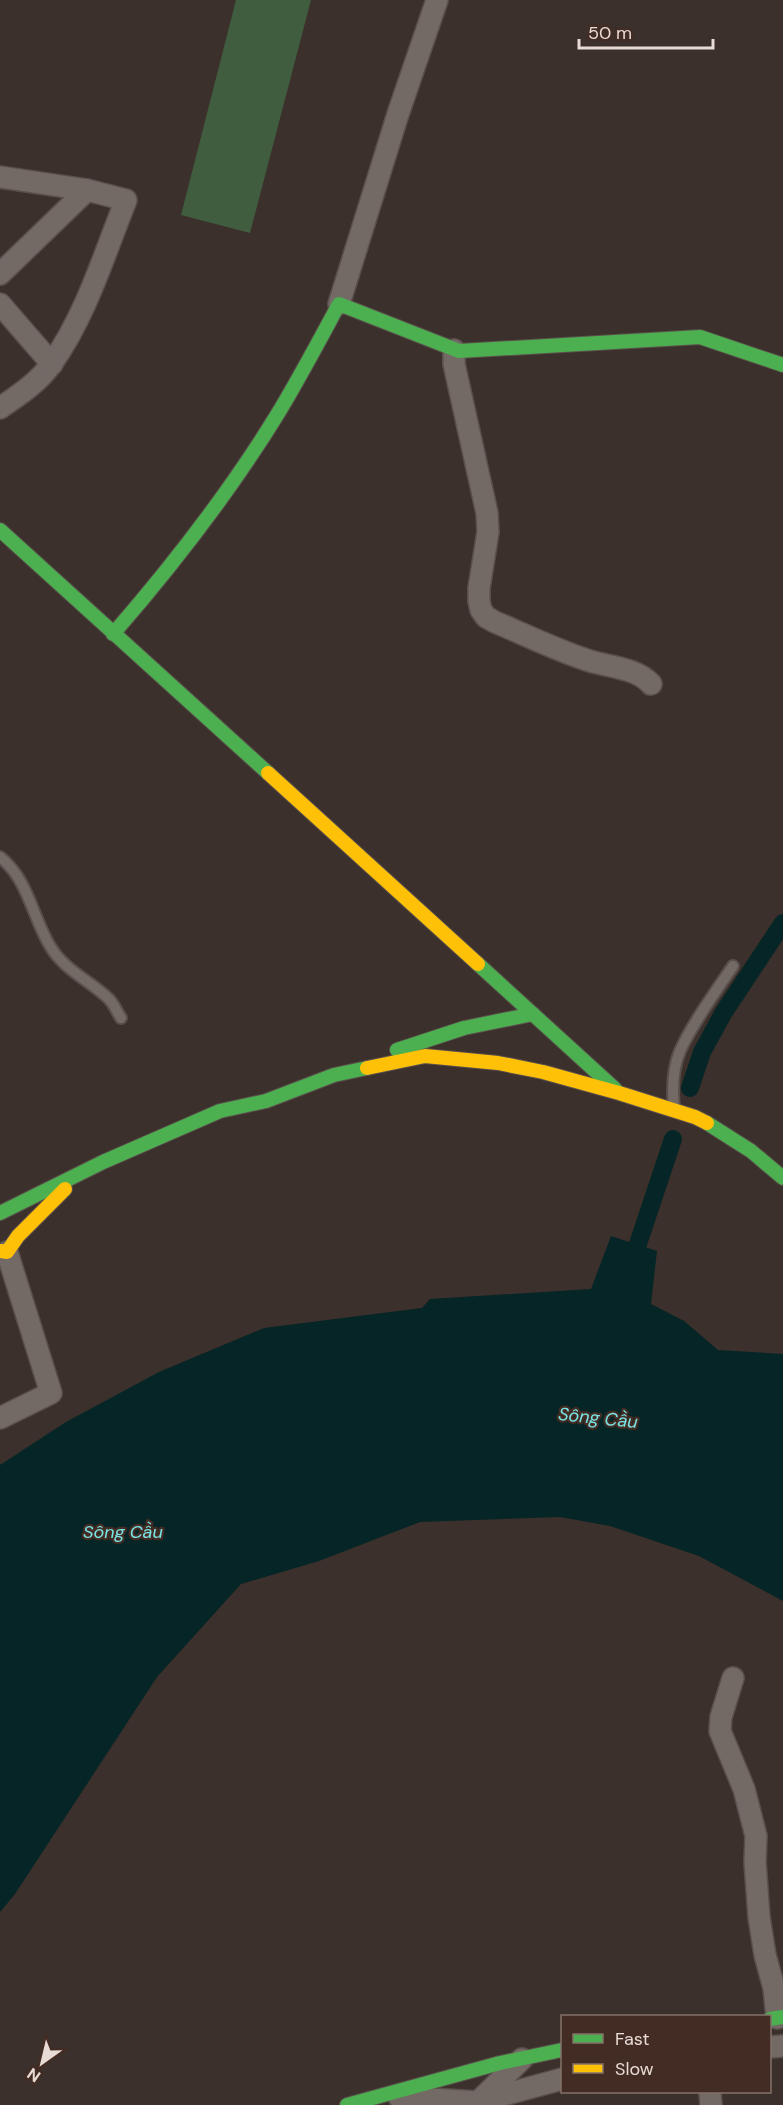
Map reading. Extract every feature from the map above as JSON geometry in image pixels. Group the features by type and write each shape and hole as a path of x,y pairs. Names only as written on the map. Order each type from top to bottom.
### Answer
{"street":[{"path":"113,634 186,548 235,478 282,407 339,304 398,114 437,0"},
{"path":"0,177 87,190 126,200 80,314 52,364 27,390 0,408"},
{"path":"0,274 87,190"},
{"path":"0,304 52,364"},
{"path":"339,304 454,350 700,337 783,365"},
{"path":"454,350 454,364 487,513 486,553 478,588 481,610 486,617 495,622 590,661 624,670 651,684"},
{"path":"0,530 619,1093"},
{"path":"0,1213 76,1175 203,1118 266,1101 439,1034 479,1023 533,1014"},
{"path":"334,1075 425,1056 498,1063 543,1072 695,1117 722,1131 751,1151 783,1178"},
{"path":"751,1151 783,1164"},
{"path":"0,1418 51,1393 4,1251 55,1201 76,1175"},
{"path":"733,1678 719,1727 744,1789 756,1836 755,1862 759,1917 765,1955 774,1988 777,2018"},
{"path":"347,2105 500,2063 561,2050"},
{"path":"474,2104 522,2059"},
{"path":"380,2096 474,2104 561,2079"}],"lane":[{"path":"0,857 10,865 29,897 49,945 61,961 76,975 111,1000 121,1018"},
{"path":"675,1110 672,1093 674,1071 680,1051 733,966"}],"green space":[{"path":"236,0 311,0 250,233 181,215"}],"water":[{"name":"Sông Cầu","path":"611,1236 657,1251 651,1304 684,1321 718,1350 783,1354 783,1601 699,1556 610,1526 560,1517 420,1522 319,1561 241,1584 157,1677 15,1894 0,1912 0,1465 66,1422 159,1372 264,1328 422,1308 430,1299 591,1289"}],"waterway":[{"path":"690,1088 702,1052 724,1012 783,923"},
{"path":"630,1268 673,1139"}],"traffic: fast":[{"path":"113,634 179,555 240,472 285,401 339,304 459,351 700,337 783,365"},
{"path":"0,530 268,773"},
{"path":"478,964 615,1089"},
{"path":"397,1050 464,1028 533,1014"},
{"path":"0,1213 103,1162 220,1111 266,1101 334,1075 367,1068"},
{"path":"707,1123 751,1151 783,1178"},
{"path":"771,2019 783,2017"},
{"path":"347,2105 500,2063 561,2050"}],"traffic: slow":[{"path":"268,773 478,964"},
{"path":"367,1068 425,1056 498,1063 543,1072 619,1093 695,1117 707,1123"},
{"path":"0,1251 7,1252 18,1236 65,1189"}]}
